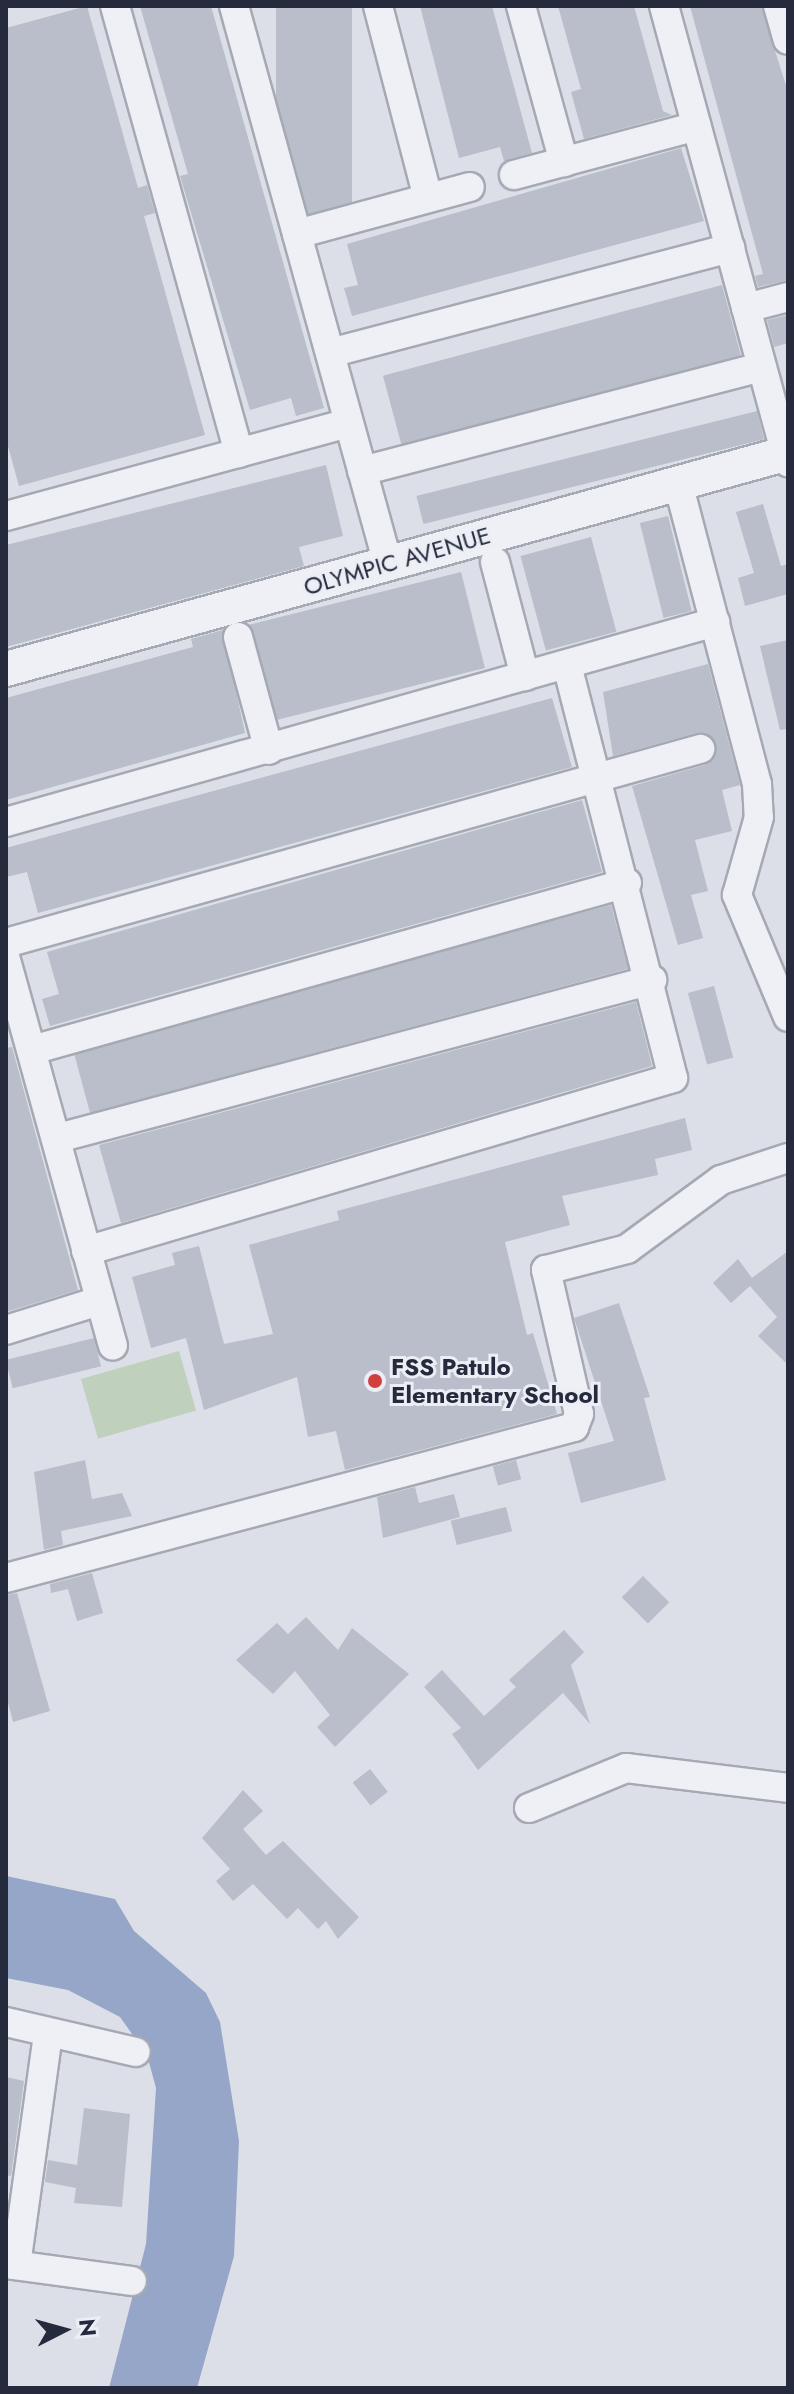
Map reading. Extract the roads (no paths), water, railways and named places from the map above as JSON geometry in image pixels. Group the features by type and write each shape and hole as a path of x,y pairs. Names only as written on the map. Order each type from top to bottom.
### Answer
{"street":[{"path":"115,6 239,453"},
{"path":"234,6 388,564"},
{"path":"378,6 428,198"},
{"path":"521,6 564,162"},
{"path":"664,6 787,456"},
{"path":"778,6 788,40"},
{"path":"514,175 697,126"},
{"path":"297,234 470,187"},
{"path":"330,353 730,248"},
{"path":"746,308 788,297"},
{"path":"362,471 762,367"},
{"path":"6,516 349,423"},
{"name":"OLYMPIC AVENUE","path":"6,669 678,483 787,456"},
{"path":"678,483 757,784 759,817 737,895 788,1017"},
{"path":"495,562 525,676"},
{"path":"6,822 715,622"},
{"path":"238,637 269,750"},
{"path":"86,1251 671,1080 652,980 601,777 567,664"},
{"path":"6,943 700,749"},
{"path":"32,1050 627,883"},
{"path":"6,960 58,1138 113,1345"},
{"path":"58,1138 652,980"},
{"path":"6,1578 574,1427 579,1414 546,1270 627,1249 721,1180 788,1158"},
{"path":"6,1330 99,1301"},
{"path":"529,1808 626,1768 788,1788"},
{"path":"6,2022 136,2052"},
{"path":"48,2033 11,2265 132,2281"}],"water":[{"path":"6,1876 115,1899 134,1931 206,1993 220,2022 239,2141 234,2256 197,2388 109,2388 146,2244 156,2088 147,2055 120,2017 68,1990 6,1978"}],"place":[{"name":"FSS Patulo Elementary School","path":"375,1381"}]}
